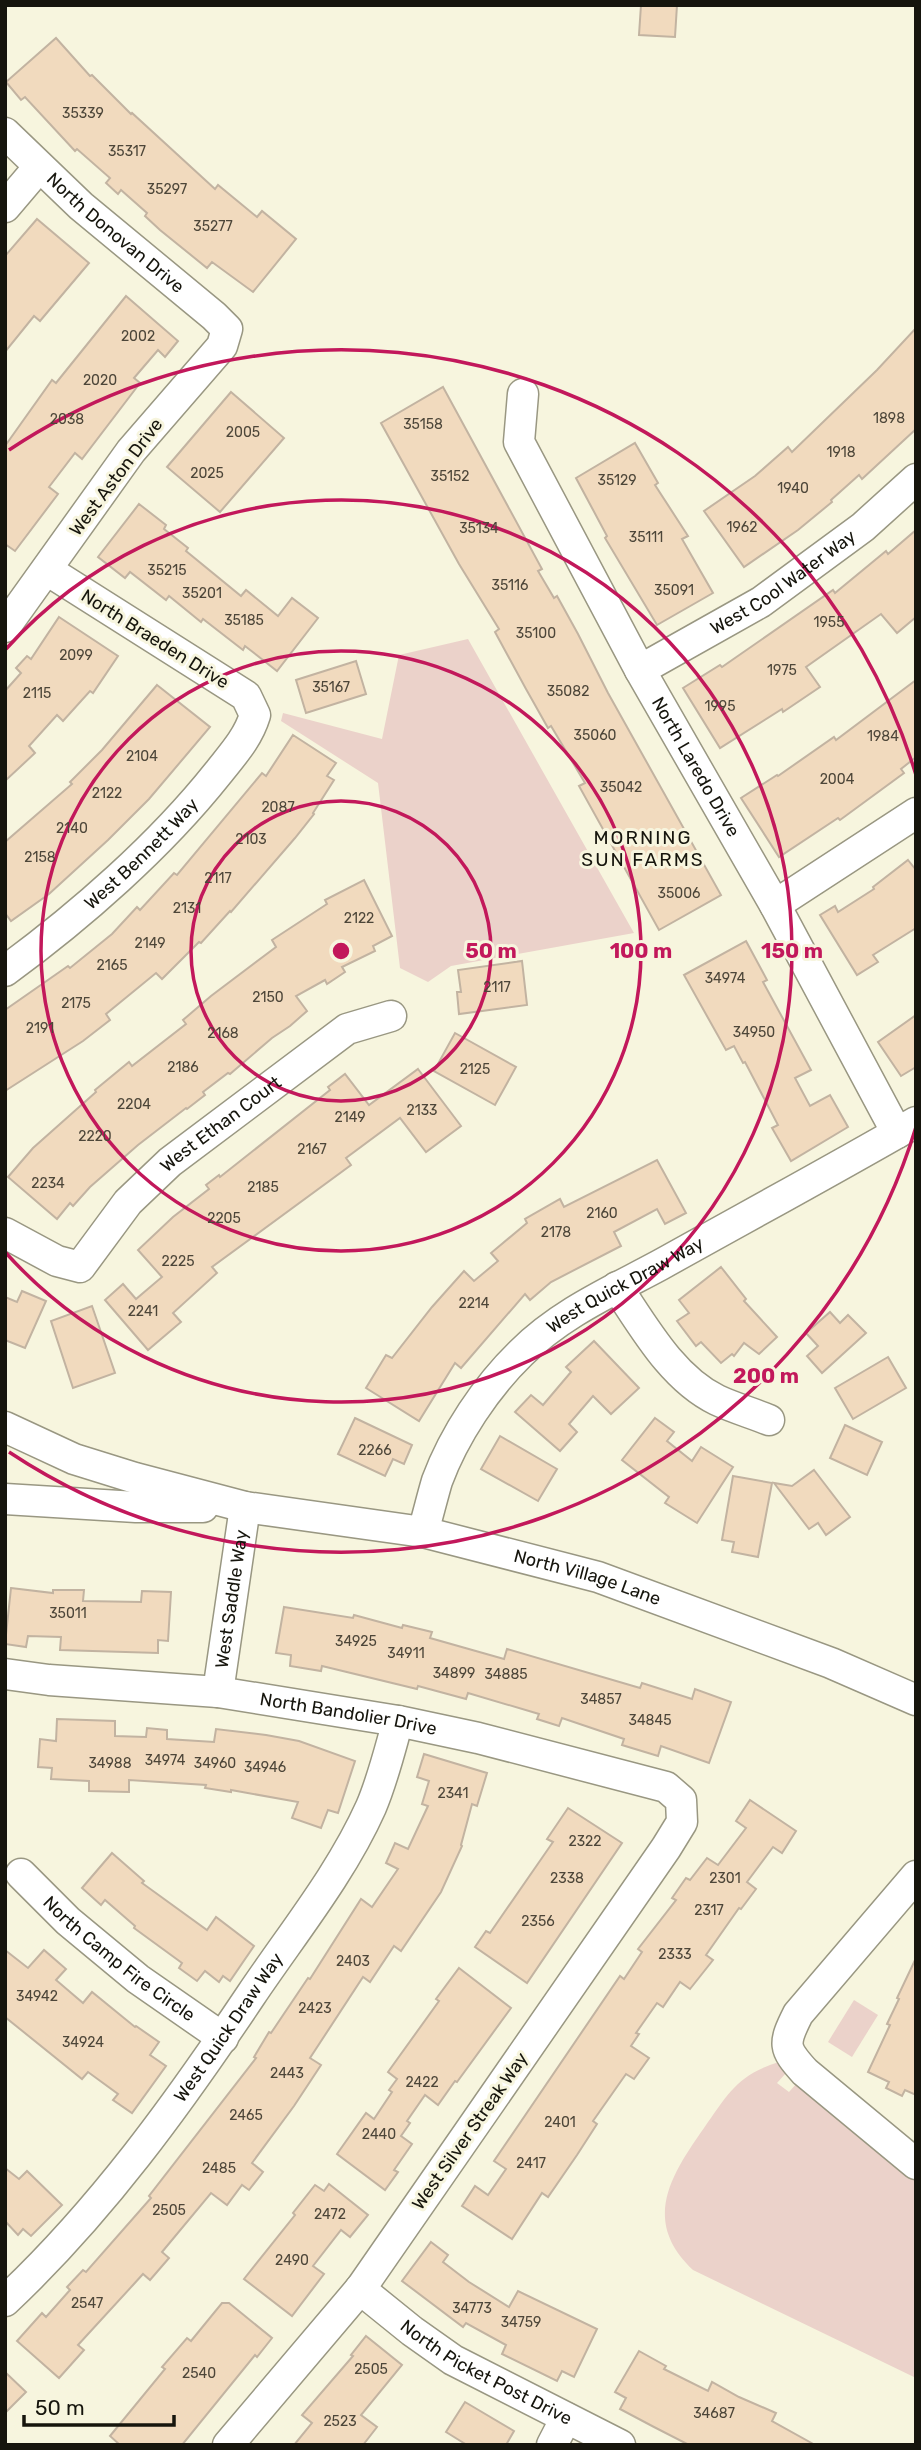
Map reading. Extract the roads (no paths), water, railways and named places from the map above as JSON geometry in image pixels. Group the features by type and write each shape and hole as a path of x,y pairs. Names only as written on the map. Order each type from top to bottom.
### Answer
{"street":[{"name":"North Donovan Drive","path":"5,133 81,206 227,329"},
{"path":"5,207 39,167"},
{"name":"West Aston Drive","path":"5,627 131,451 222,346 227,329"},
{"name":"North Laredo Drive","path":"523,394 519,442 640,670 906,1127"},
{"name":"West Cool Water Way","path":"640,670 761,601 863,527 916,479"},
{"name":"North Braeden Drive","path":"47,570 246,696 256,715"},
{"name":"West Bennett Way","path":"5,971 44,942 150,848 196,801 249,733 256,715"},
{"path":"775,905 916,813"},
{"name":"West Ethan Court","path":"5,1233 57,1261 80,1267 128,1202 170,1162 347,1029 391,1016"},
{"name":"West Quick Draw Way","path":"423,1532 438,1480 452,1449 488,1393 521,1352 564,1318 617,1287 776,1202 906,1127"},
{"path":"617,1287 647,1332 682,1375 716,1400 769,1420"},
{"name":"North Village Lane","path":"5,1427 74,1459 245,1507 423,1532 598,1577 831,1663 916,1700"},
{"name":"North Village Lane","path":"5,1499 136,1507 245,1507"},
{"name":"West Saddle Way","path":"218,1692 245,1507"},
{"name":"North Bandolier Drive","path":"5,1674 49,1680 218,1692 398,1721 478,1738 666,1787 681,1800"},
{"name":"West Quick Draw Way","path":"8,2294 76,2229 196,2077 346,1854 371,1806 398,1721"},
{"name":"West Silver Streak Way","path":"228,2445 360,2289 666,1848 682,1822 681,1800"},
{"name":"North Camp Fire Circle","path":"21,1874 68,1921 138,1979 222,2038"},
{"path":"916,1876 797,2014 787,2036 789,2055 805,2073 916,2164"},
{"name":"North Picket Post Drive","path":"360,2289 453,2360 620,2445"},
{"path":"552,2445 566,2418"}],"district":[{"name":"MORNING SUN FARMS","path":"643,848"}]}
